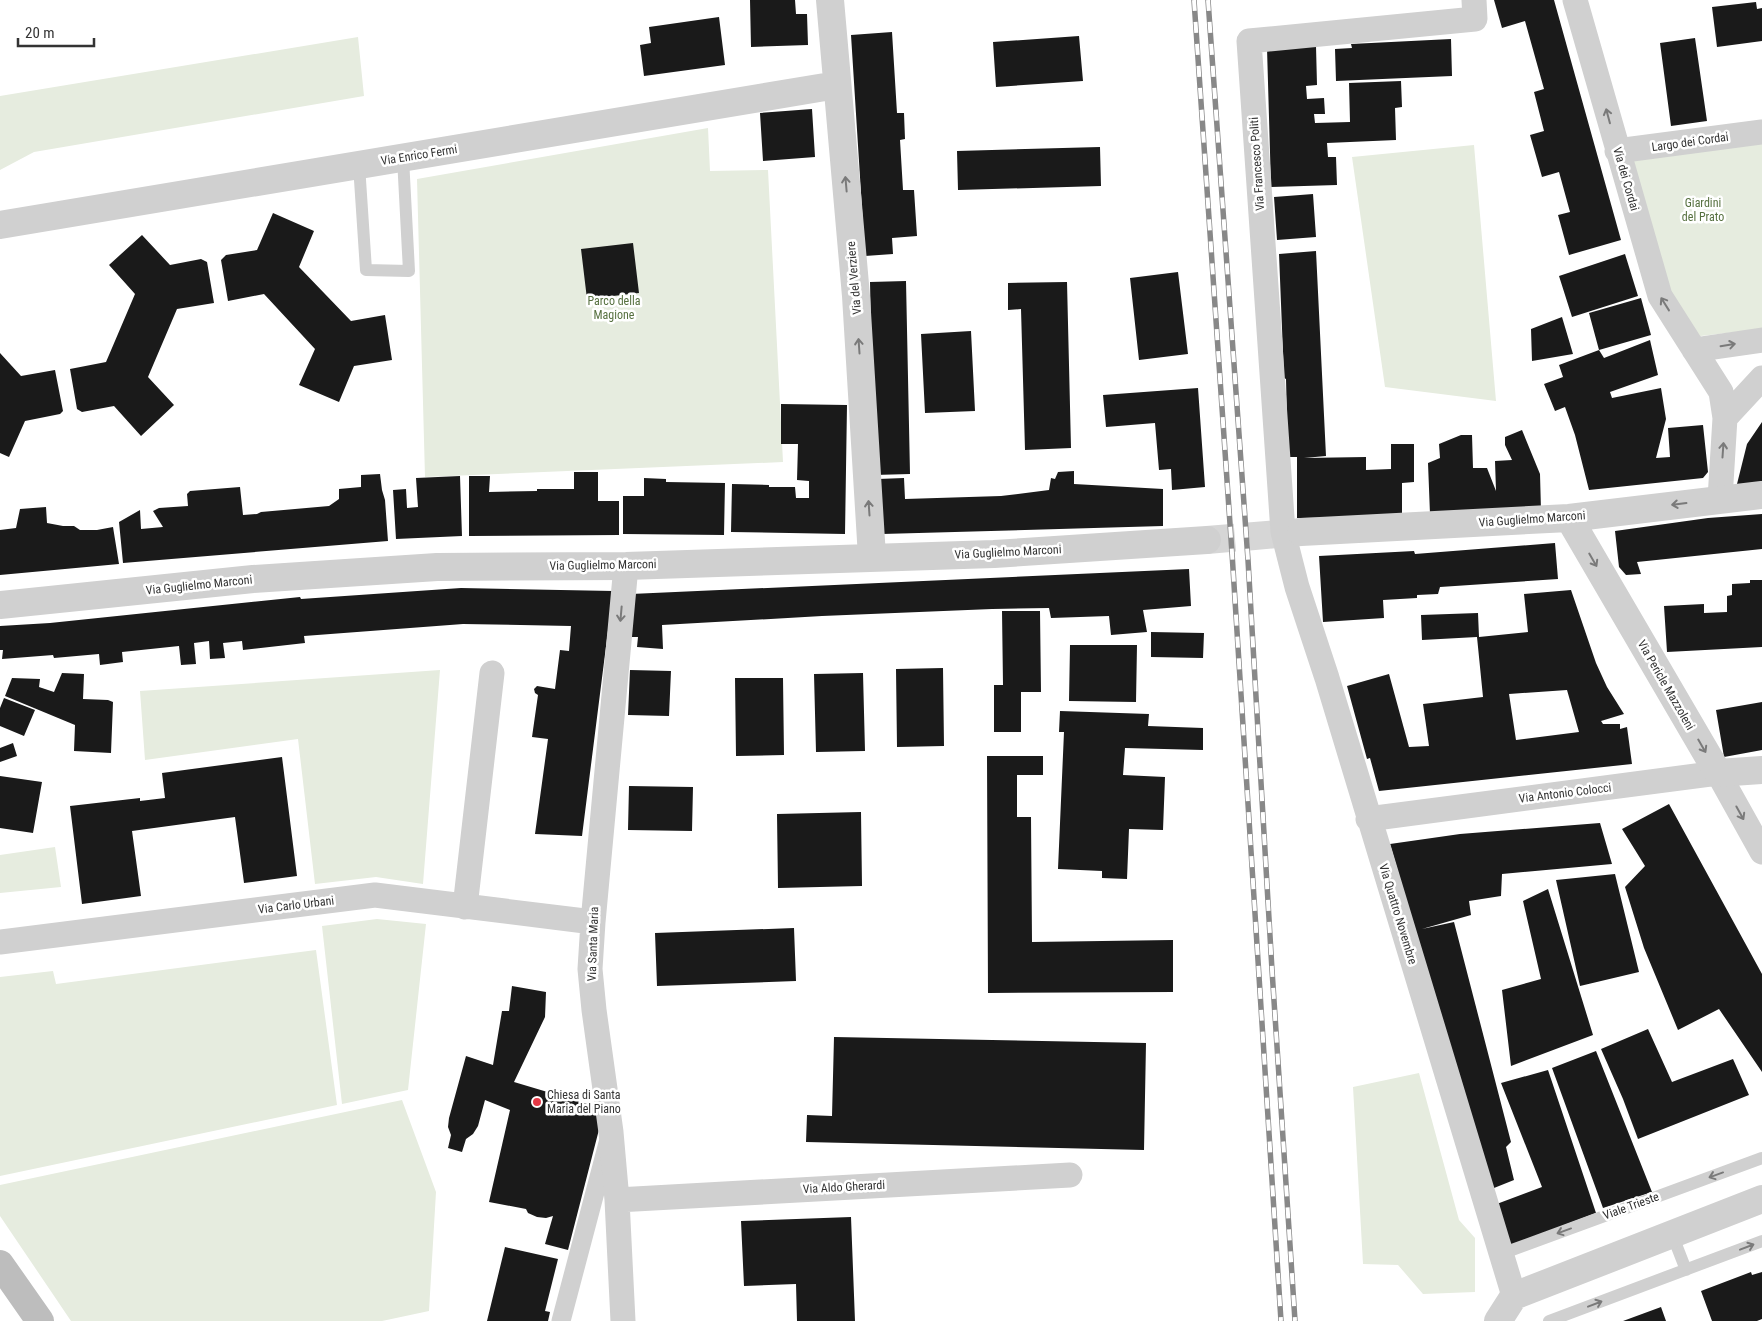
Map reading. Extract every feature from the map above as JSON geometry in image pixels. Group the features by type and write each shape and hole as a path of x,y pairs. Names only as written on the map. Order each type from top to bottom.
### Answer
{"main road":[{"path":"0,1264 40,1321"}],"street":[{"name":"Via del Verziere","path":"830,0 856,296 872,557"},
{"name":"Via Francesco Politi","path":"1292,532 1249,41 1475,19 1474,0"},
{"name":"Via dei Cordai","path":"1575,0 1660,296 1721,392 1726,418 1720,499"},
{"name":"Via Enrico Fermi","path":"0,225 837,85"},
{"name":"Largo dei Cordai","path":"1617,151 1762,132"},
{"path":"1694,350 1762,340"},
{"path":"1726,418 1762,378"},
{"name":"Via Guglielmo Marconi","path":"1292,532 1569,518 1762,495"},
{"name":"Via Pericle Mazzoleni","path":"1569,518 1762,852"},
{"name":"Via Quattro Novembre","path":"1292,532 1297,587 1327,678 1368,819 1514,1296"},
{"name":"Via Guglielmo Marconi","path":"0,604 253,579 438,567 626,566 994,554 1207,540"},
{"name":"Via Santa Maria","path":"623,1321 617,1200 611,1132 590,969 626,566"},
{"path":"465,907 492,673"},
{"name":"Via Antonio Colocci","path":"1368,819 1718,773 1762,770"},
{"name":"Via Carlo Urbani","path":"0,942 375,896 593,922"},
{"path":"561,1321 611,1132"},
{"name":"Via Aldo Gherardi","path":"617,1200 1070,1175"},
{"path":"1498,1321 1514,1296 1762,1199"}],"lane":[{"path":"359,165 366,270 409,271 403,158"},
{"name":"Viale Trieste","path":"1501,1254 1762,1158"},
{"path":"1672,1234 1686,1270"},
{"path":"1550,1321 1762,1241"}],"green space":[{"path":"358,37 364,96 34,152 0,170 0,96"},
{"name":"Parco della Magione","path":"708,128 710,171 768,170 783,462 425,477 417,179"},
{"name":"Giardini del Prato","path":"1762,141 1762,329 1692,337 1665,294 1628,159"},
{"path":"1474,145 1496,401 1385,387 1352,157"},
{"path":"440,670 423,884 376,877 315,884 298,739 145,760 140,691"},
{"path":"55,847 61,887 0,893 0,855"},
{"path":"377,919 426,924 408,1090 342,1104 322,926"},
{"path":"316,950 337,1105 0,1176 0,977 53,971 56,984"},
{"path":"1419,1073 1459,1220 1475,1238 1475,1292 1423,1294 1398,1265 1363,1264 1353,1087"},
{"path":"402,1100 436,1192 429,1311 382,1321 71,1321 0,1216 0,1185"}],"building":[{"path":"750,0 795,0 796,14 807,14 808,45 751,47"},
{"path":"1494,0 1554,0 1621,240 1569,255 1558,215 1570,212 1559,172 1542,177 1530,135 1544,131 1534,92 1544,89 1525,21 1502,28"},
{"path":"1756,2 1757,9 1762,8 1762,41 1717,47 1712,7"},
{"path":"719,17 725,65 644,76 640,45 651,43 649,27"},
{"path":"892,32 897,113 904,113 905,139 900,140 903,190 914,190 917,236 892,238 893,254 865,256 851,35"},
{"path":"1079,36 1083,81 996,87 993,42"},
{"path":"1695,38 1707,121 1671,126 1660,43"},
{"path":"1451,39 1452,76 1336,81 1335,49 1352,48 1351,44"},
{"path":"1316,46 1317,85 1306,86 1307,99 1324,98 1325,114 1314,114 1315,123 1350,122 1349,83 1401,81 1402,107 1395,108 1396,140 1327,143 1328,157 1336,157 1337,185 1271,187 1267,48"},
{"path":"812,109 815,157 763,161 760,113"},
{"path":"1100,147 1101,186 958,190 957,151"},
{"path":"1313,194 1316,237 1277,240 1274,197"},
{"path":"273,213 314,231 299,267 351,321 385,315 392,360 354,366 339,402 299,385 315,349 264,294 228,301 221,260 226,255 257,250"},
{"path":"142,235 170,265 201,259 207,262 214,303 177,309 148,377 174,405 141,436 114,406 82,412 77,409 70,369 106,362 135,294 109,265"},
{"path":"633,243 639,293 587,299 581,249"},
{"path":"1316,251 1326,456 1304,458 1366,457 1366,470 1391,469 1391,444 1414,444 1414,482 1402,483 1402,517 1297,518 1297,457 1288,457 1279,254"},
{"path":"1625,254 1638,296 1572,317 1559,276"},
{"path":"1178,272 1188,354 1139,360 1130,278"},
{"path":"906,281 910,474 874,475 870,282"},
{"path":"1067,282 1071,448 1025,450 1021,309 1008,310 1008,283"},
{"path":"1641,298 1651,335 1599,350 1589,313"},
{"path":"1562,317 1573,354 1532,361 1531,329"},
{"path":"971,331 975,411 925,413 921,334"},
{"path":"1650,340 1658,375 1610,392 1612,398 1661,388 1666,419 1656,458 1670,457 1668,428 1703,425 1708,472 1703,478 1589,490 1575,435 1565,407 1555,411 1544,384 1563,377 1559,365 1599,350 1604,358"},
{"path":"0,353 21,376 55,370 63,411 60,414 25,421 9,457 0,453"},
{"path":"1198,388 1205,487 1172,490 1171,469 1159,470 1155,423 1106,427 1103,395"},
{"path":"781,404 847,405 845,534 731,532 732,484 795,487 796,498 809,498 809,481 797,480 798,444 781,444"},
{"path":"1762,422 1762,484 1743,486 1737,484 1747,444"},
{"path":"1522,430 1540,474 1541,510 1430,514 1428,463 1440,458 1439,444 1461,435 1472,435 1473,468 1487,468 1496,491 1495,461 1512,460 1505,445 1505,437"},
{"path":"1074,471 1074,484 1163,489 1163,526 882,534 878,479 904,478 905,499 1001,496 1049,490 1051,478 1055,479 1058,472"},
{"path":"574,472 598,472 598,501 619,501 619,535 469,536 469,476 490,476 489,492 537,491 537,489 574,489"},
{"path":"380,474 385,500 388,541 123,563 119,522 140,510 141,529 163,527 153,511 159,508 188,506 187,494 190,491 240,487 243,515 257,514 261,512 329,506 339,499 339,489 361,487 361,475"},
{"path":"460,476 462,536 396,539 393,490 406,489 407,508 418,507 416,478"},
{"path":"644,478 666,479 666,482 725,483 724,535 623,534 623,496 644,496"},
{"path":"46,507 47,523 74,526 80,530 97,530 113,527 119,564 0,575 0,530 16,528 20,509"},
{"path":"1762,514 1762,549 1637,562 1641,574 1626,575 1619,567 1615,531 1708,518"},
{"path":"1555,543 1558,579 1440,587 1438,594 1417,595 1417,598 1383,600 1384,618 1323,622 1319,556 1414,551 1415,554"},
{"path":"1189,569 1191,606 1143,610 1147,632 1111,635 1109,616 1051,618 1049,608 822,616 662,625 663,649 637,647 638,637 630,637 631,594"},
{"path":"1750,580 1762,580 1762,647 1667,652 1664,606 1704,604 1704,613 1727,612 1727,596 1732,595 1732,584 1750,583"},
{"path":"461,588 613,591 582,836 535,834 548,739 532,737 538,695 534,689 537,686 555,689 560,650 569,651 571,626 463,624 304,636 305,643 243,650 242,641 223,643 225,658 210,659 209,641 194,643 196,664 181,665 179,646 122,652 123,662 100,665 99,654 54,658 53,655 2,659 3,650 0,650 0,626 50,623 300,597 301,599"},
{"path":"1571,590 1596,663 1607,687 1624,714 1601,721 1603,724 1620,724 1620,729 1627,727 1632,764 1379,791 1370,758 1367,759 1347,686 1389,674 1409,747 1429,746 1423,704 1483,697 1477,637 1422,640 1421,615 1478,613 1479,637 1528,632 1524,594","holes":["1567,690 1579,732 1516,740 1509,694"]},
{"path":"1002,611 1040,611 1041,692 1021,692 1021,732 994,732 994,685 1003,685"},
{"path":"1151,632 1204,633 1203,658 1151,657"},
{"path":"1070,645 1137,645 1136,702 1069,701"},
{"path":"943,668 944,746 897,747 896,669"},
{"path":"630,670 671,671 669,716 628,715"},
{"path":"62,673 84,674 83,699 113,702 111,753 74,751 75,725 5,696 12,678 40,679 39,687 54,692"},
{"path":"863,673 865,751 816,752 814,674"},
{"path":"735,678 783,678 784,755 736,756"},
{"path":"4,698 35,710 24,736 0,726 0,708"},
{"path":"1762,702 1762,750 1724,757 1716,710"},
{"path":"1060,711 1149,714 1148,726 1203,728 1203,750 1125,748 1123,775 1165,777 1163,830 1129,829 1127,879 1102,878 1102,871 1058,869 1064,732 1059,732"},
{"path":"13,743 17,756 0,762 0,748"},
{"path":"987,756 1043,756 1043,775 1017,775 1017,817 1031,817 1032,942 1173,940 1173,992 988,993"},
{"path":"282,757 297,876 244,883 235,817 132,831 141,896 82,904 70,806 140,798 140,801 165,798 162,773"},
{"path":"0,776 42,782 33,833 0,828"},
{"path":"629,786 693,787 692,831 628,830"},
{"path":"1669,804 1762,974 1762,1072 1719,1009 1678,1030 1644,948 1625,887 1645,866 1622,829"},
{"path":"861,812 862,886 778,888 777,814"},
{"path":"1600,823 1612,864 1502,874 1501,896 1469,901 1471,915 1422,929 1454,922 1511,1142 1506,1147 1514,1180 1489,1190 1390,844 1460,834"},
{"path":"1615,874 1639,972 1580,986 1556,880"},
{"path":"1548,889 1593,1035 1511,1066 1502,990 1541,979 1523,901"},
{"path":"794,928 796,981 657,986 655,933"},
{"name":"Chiesa di Santa Maria del Piano","path":"512,986 546,992 545,1017 514,1082 591,1105 603,1114 568,1250 545,1244 553,1216 546,1218 537,1217 528,1213 526,1209 489,1202 510,1110 485,1100 478,1126 473,1134 466,1139 462,1152 448,1148 451,1135 448,1127 449,1118 466,1056 493,1065 502,1011 509,1011"},
{"path":"1648,1029 1672,1082 1733,1059 1749,1095 1638,1139 1601,1049"},
{"path":"834,1037 1146,1043 1144,1150 806,1142 807,1115 832,1116"},
{"path":"1596,1051 1652,1192 1603,1208 1552,1068"},
{"path":"1548,1070 1596,1213 1507,1247 1494,1205 1542,1187 1501,1083"},
{"path":"851,1217 855,1321 797,1321 796,1284 744,1286 741,1221"},
{"path":"505,1247 558,1259 545,1311 550,1312 548,1321 487,1321"},
{"path":"1751,1272 1752,1275 1762,1272 1762,1319 1757,1321 1712,1321 1701,1291"},
{"path":"1661,1307 1666,1321 1623,1321"}],"tunnel":[{"path":"1207,540 1301,532"}],"railway":[{"path":"1194,0 1232,553 1281,1321"},
{"path":"1208,0 1248,560 1295,1321"}],"place":[{"name":"Chiesa di Santa Maria del Piano","path":"537,1102"}]}
